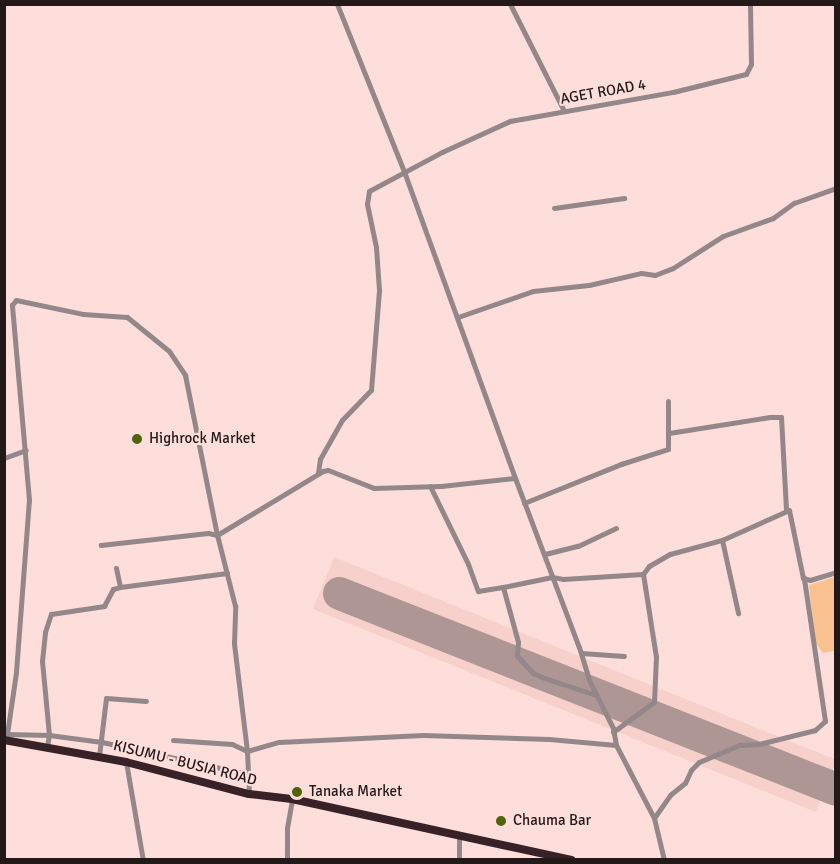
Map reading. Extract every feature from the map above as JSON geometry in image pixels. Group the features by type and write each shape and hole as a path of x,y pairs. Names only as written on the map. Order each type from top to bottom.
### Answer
{"highway":[{"name":"KISUMU - BUSIA ROAD","path":"5,736 47,747 126,762 249,794 292,799 459,833 571,860"}],"street":[{"path":"337,4 405,174 589,680 614,732 616,745 654,818 664,860"},
{"path":"510,4 564,111"},
{"name":"AGET ROAD 4","path":"318,473 320,459 342,420 371,390 379,290 376,247 366,196 374,188 498,125 674,92 746,74 751,64 750,4"},
{"path":"458,317 533,291 589,285 641,273 655,275 673,268 723,236 773,219 794,203 836,188"},
{"path":"554,208 624,198"},
{"path":"248,774 102,742 49,735 5,736 16,672 18,614 29,507 14,302 21,300 83,314 127,317 158,340 183,370 199,437 217,535 235,606 234,643 247,751 249,794"},
{"path":"524,503 621,464 668,449 668,401"},
{"path":"654,818 669,795 686,783 691,770 699,762 739,745 759,744 815,730 825,721 803,578 790,514 786,510 781,417 669,433"},
{"path":"4,458 26,450"},
{"path":"101,546 208,533 217,535 318,473 328,470 366,487 430,486 515,478"},
{"path":"430,486 468,564 478,591 552,577 563,579 643,574"},
{"path":"614,732 654,702 656,657 643,574 649,566 670,554 723,540 786,510"},
{"path":"545,554 578,546 616,528"},
{"path":"723,540 738,613"},
{"path":"116,568 120,587"},
{"path":"803,578 810,580 836,572"},
{"path":"47,747 49,735 42,661 45,632 51,614 104,606 113,589 120,587 227,573"},
{"path":"503,587 518,642 517,656 533,673 597,695"},
{"path":"581,653 624,656"},
{"path":"99,756 106,698 146,701"},
{"path":"173,740 232,744 247,751 279,742 423,735 549,739 616,745"},
{"path":"126,762 143,860"},
{"path":"287,860 287,828 292,799"},
{"path":"459,833 459,860"}],"shaded area":[{"path":"334,557 836,760 816,812 313,609"},
{"path":"835,577 835,651 823,653 815,642 809,585"}],"runway":[{"path":"339,593 836,789"}],"place":[{"name":"Highrock Market","path":"137,439"},
{"name":"Tanaka Market","path":"297,792"},
{"name":"Chauma Bar","path":"501,821"}]}
